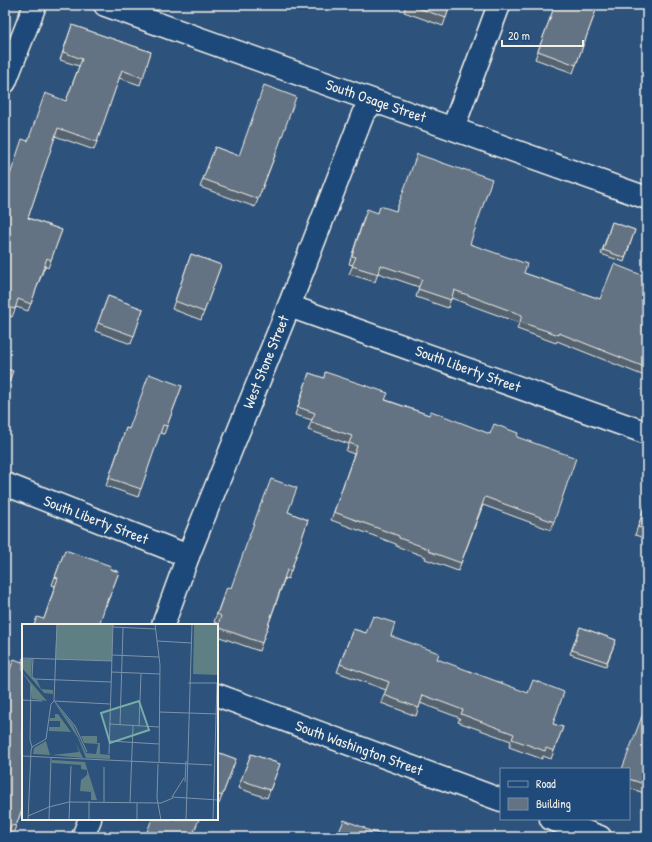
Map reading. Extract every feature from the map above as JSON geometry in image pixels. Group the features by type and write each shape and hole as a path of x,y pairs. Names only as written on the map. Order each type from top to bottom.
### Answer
{"street":[{"path":"5,82 35,5"},
{"name":"South Osage Street","path":"105,5 647,198"},
{"path":"453,128 499,5"},
{"name":"West Stone Street","path":"163,624 188,556 289,306 363,114 374,101"},
{"name":"South Liberty Street","path":"289,306 647,433"},
{"name":"South Liberty Street","path":"5,484 188,556"},
{"name":"South Washington Street","path":"218,695 500,800"},
{"path":"83,837 90,820"},
{"path":"555,820 600,837"}],"building":[{"path":"410,5 450,5 446,18"},
{"path":"555,5 598,5 576,65 538,51"},
{"path":"72,25 151,52 143,78 122,70 97,142 58,128 28,218 62,230 51,260 47,258 31,304 18,299 15,309 5,306 5,190 22,139 28,141 45,93 66,101 82,59 63,52"},
{"path":"264,85 296,97 258,199 203,179 215,147 239,156"},
{"path":"417,154 492,179 470,244 527,264 524,273 600,299 614,264 644,276 642,280 647,282 647,368 559,333 559,335 520,322 522,315 454,290 451,300 418,289 422,279 380,265 378,274 352,266 356,257 352,256 367,209 378,213 380,206 396,211"},
{"path":"612,222 635,230 625,258 603,250"},
{"path":"191,254 221,265 204,312 175,301"},
{"path":"108,296 143,309 134,336 98,323"},
{"path":"5,368 13,371 5,393"},
{"path":"325,372 388,393 385,400 429,415 431,411 490,434 494,424 518,433 517,437 576,458 554,522 485,497 461,563 428,551 429,549 399,538 399,536 334,512 357,446 349,443 352,436 311,422 315,413 298,407 309,373 324,378"},
{"path":"149,374 182,386 167,426 163,425 141,489 109,478 126,428 129,429"},
{"path":"271,479 297,488 288,512 308,520 291,571 287,570 262,643 218,627 221,616 217,614 227,587 231,588"},
{"path":"647,500 647,530 638,527"},
{"path":"65,550 111,566 110,569 119,572 99,624 34,624 37,617 44,619 58,578 55,577"},
{"path":"373,616 395,623 391,636 439,653 437,659 528,693 533,680 564,692 553,724 563,727 554,751 546,748 545,751 512,739 514,734 461,714 463,710 423,695 419,708 384,695 389,682 340,664 353,629 366,633"},
{"path":"580,627 616,640 607,662 572,650"},
{"path":"14,659 22,662 22,809 16,826 11,825 7,837 5,836 5,682"},
{"path":"647,709 647,785 630,779 630,768 622,768 644,711"},
{"path":"218,752 236,759 222,796 218,794"},
{"path":"251,754 280,764 270,790 241,780"},
{"path":"152,820 199,820 192,837 145,837"},
{"path":"344,820 365,829 388,837 337,837"}]}
